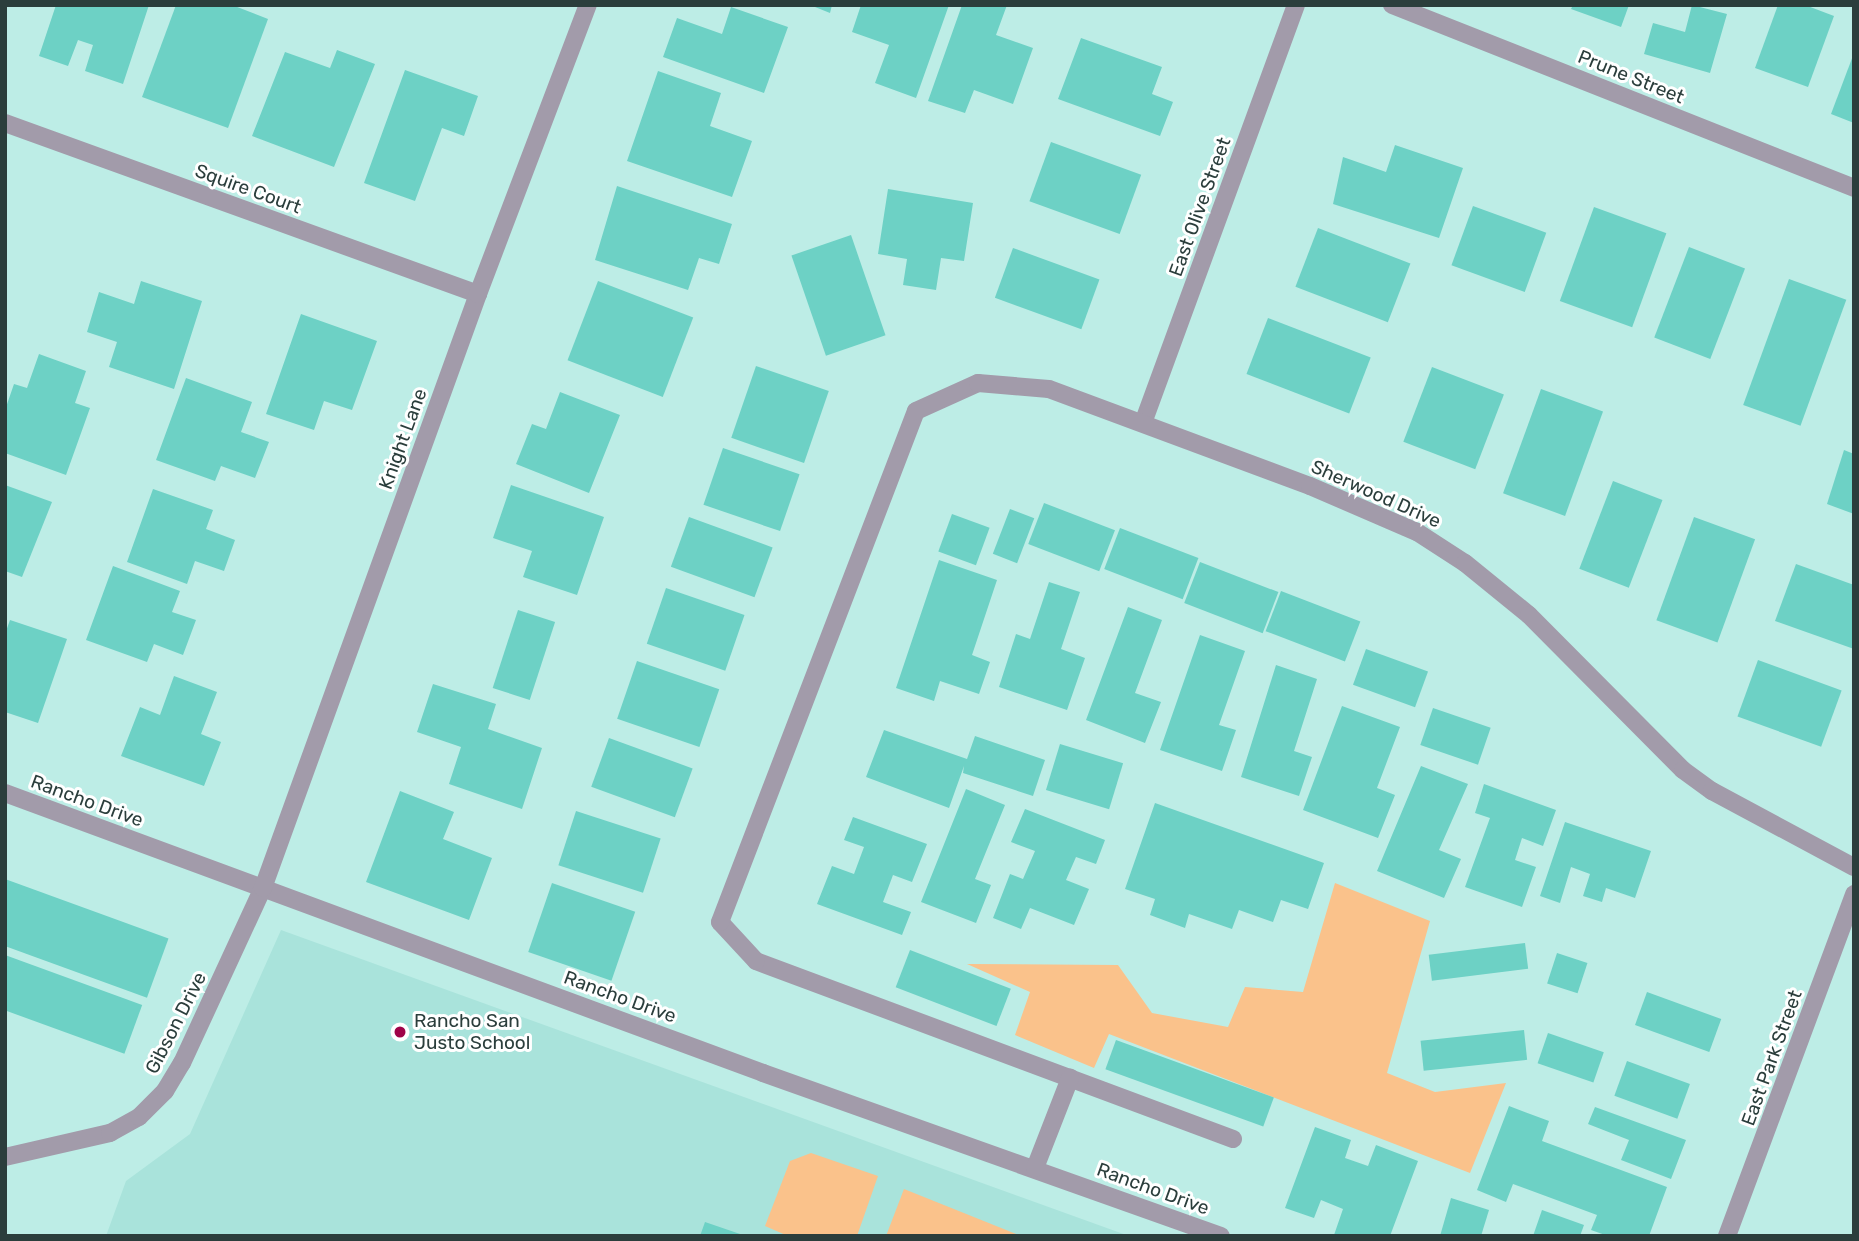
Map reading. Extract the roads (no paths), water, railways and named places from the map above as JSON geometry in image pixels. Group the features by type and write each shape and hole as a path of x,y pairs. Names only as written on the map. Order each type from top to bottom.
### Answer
{"street":[{"name":"Knight Lane","path":"263,888 478,294 588,5"},
{"name":"East Olive Street","path":"1143,423 1296,5"},
{"name":"Prune Street","path":"1392,5 1854,188"},
{"name":"Squire Court","path":"5,122 478,294"},
{"name":"Sherwood Drive","path":"1070,1079 756,961 720,922 916,411 978,383 1049,389 1143,423 1417,532 1465,563 1529,615 1683,770 1712,791 1854,867"},
{"name":"Rancho Drive","path":"5,793 1221,1236"},
{"name":"Gibson Drive","path":"5,1157 110,1133 139,1117 165,1091 263,888"},
{"name":"East Park Street","path":"1727,1236 1854,894"},
{"path":"1035,1168 1070,1079 1233,1139"}],"place":[{"name":"Rancho San Justo School","path":"400,1032"}]}
